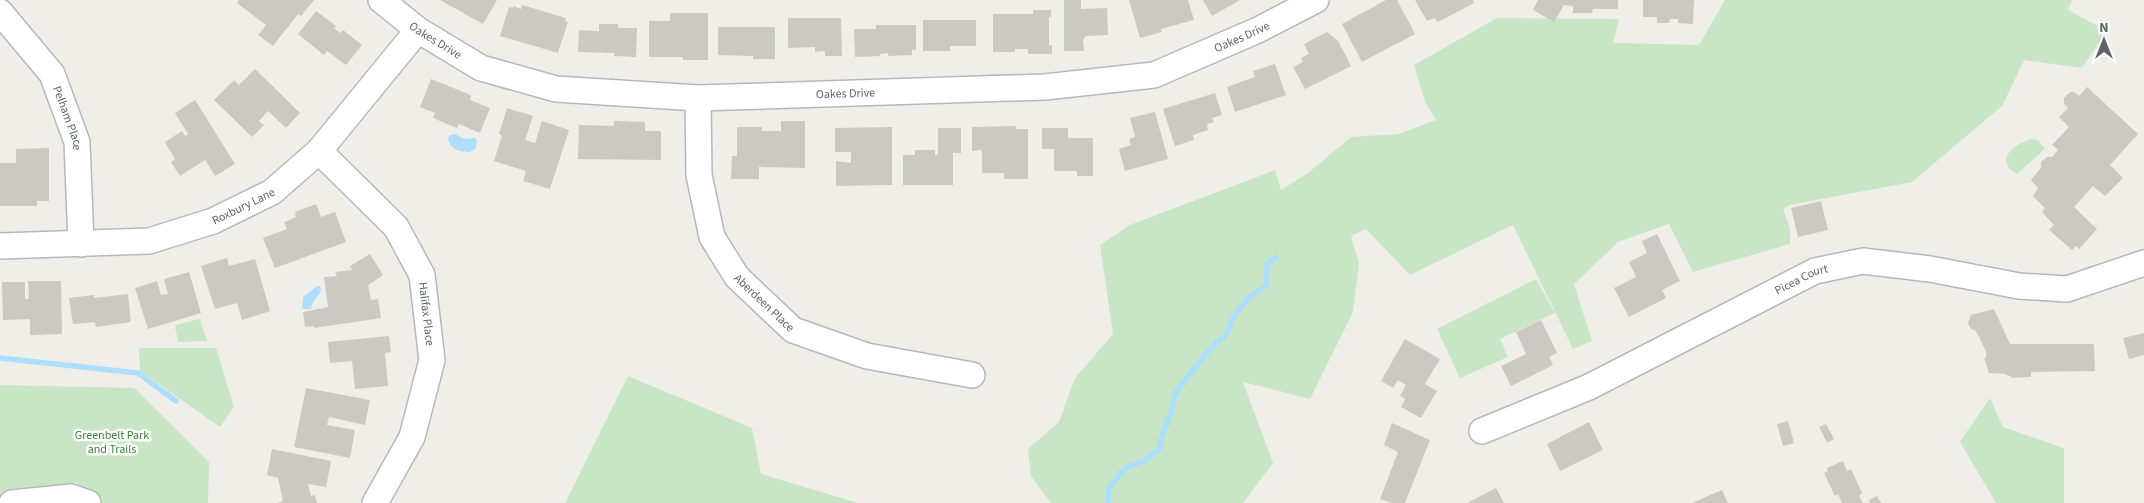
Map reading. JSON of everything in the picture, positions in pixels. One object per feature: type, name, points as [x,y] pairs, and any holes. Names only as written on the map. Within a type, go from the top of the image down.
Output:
[{"type":"street","name":"Oakes Drive","points":[[381,0],[418,30],[481,68],[556,89],[698,98],[1045,87],[1154,74],[1258,30],[1316,0]]},
{"type":"street","name":"Pelham Place","points":[[0,12],[52,74],[77,142],[81,244]]},
{"type":"street","name":"Roxbury Lane","points":[[0,246],[149,241],[213,221],[272,192],[319,151],[418,30]]},
{"type":"street","name":"Aberdeen Place","points":[[698,98],[699,175],[712,237],[737,277],[793,330],[867,356],[972,375]]},
{"type":"street","name":"Halifax Place","points":[[319,151],[396,228],[422,275],[432,360],[412,437],[375,503]]},
{"type":"street","name":"Picea Court","points":[[1482,431],[1590,387],[1815,271],[1863,260],[1930,269],[2019,286],[2068,289],[2144,263]]},
{"type":"street","points":[[12,503],[72,497],[88,503]]},
{"type":"green space","points":[[1725,0],[2072,0],[2068,10],[2107,31],[2082,68],[2024,60],[2002,106],[1912,182],[1790,205],[1783,209],[1790,228],[1790,244],[1693,272],[1669,224],[1618,242],[1574,284],[1592,341],[1573,349],[1513,225],[1410,275],[1366,229],[1351,236],[1359,263],[1353,312],[1310,399],[1243,382],[1273,463],[1243,503],[1051,503],[1031,476],[1028,449],[1059,422],[1075,378],[1113,334],[1100,245],[1130,225],[1275,170],[1281,190],[1308,173],[1351,137],[1399,134],[1436,120],[1425,102],[1414,65],[1497,18],[1619,19],[1613,43],[1699,45]]},
{"type":"green space","points":[[2032,139],[2038,140],[2045,149],[2017,174],[2009,167],[2006,161],[2007,156],[2018,145]]},
{"type":"green space","points":[[1536,279],[1555,313],[1500,339],[1508,357],[1460,378],[1437,329]]},
{"type":"green space","points":[[200,319],[207,341],[178,342],[175,325]]},
{"type":"green space","points":[[139,348],[216,348],[234,407],[220,427],[140,371]]},
{"type":"green space","points":[[628,376],[752,428],[761,474],[858,503],[565,503]]},
{"type":"green space","name":"Greenbelt Park and Trails","points":[[0,385],[134,388],[209,462],[208,503],[98,503],[77,483],[0,498]]},
{"type":"green space","points":[[1990,398],[2003,427],[2064,448],[2064,503],[1996,503],[1960,442]]},
{"type":"water","points":[[455,134],[464,139],[475,138],[477,141],[476,148],[470,152],[459,150],[450,145],[448,138],[450,135]]},
{"type":"water","points":[[317,286],[320,286],[321,291],[312,304],[311,309],[302,309],[303,297]]},
{"type":"building","points":[[239,0],[314,0],[301,16],[298,14],[273,46],[258,35],[266,25],[237,3]]},
{"type":"building","points":[[440,0],[497,0],[483,24]]},
{"type":"building","points":[[1064,0],[1081,0],[1081,9],[1107,8],[1108,35],[1086,36],[1083,40],[1084,51],[1064,51]]},
{"type":"building","points":[[1129,0],[1188,0],[1194,20],[1161,29],[1162,32],[1140,38]]},
{"type":"building","points":[[1203,0],[1240,0],[1212,16]]},
{"type":"building","points":[[1386,0],[1397,0],[1415,34],[1362,62],[1342,24]]},
{"type":"building","points":[[1415,0],[1473,0],[1474,3],[1438,22],[1434,18],[1427,21]]},
{"type":"building","points":[[1538,0],[1618,0],[1618,9],[1593,9],[1592,13],[1573,13],[1573,6],[1564,5],[1554,22],[1533,10]]},
{"type":"building","points":[[1643,0],[1694,0],[1693,24],[1678,23],[1678,19],[1670,19],[1669,23],[1657,23],[1657,17],[1643,17]]},
{"type":"building","points":[[522,5],[566,18],[565,21],[568,22],[558,53],[500,36],[509,7],[513,8],[513,6],[521,9]]},
{"type":"building","points":[[1033,10],[1051,10],[1051,17],[1049,17],[1049,45],[1052,45],[1052,54],[1028,54],[1028,49],[1015,49],[1015,52],[993,52],[993,14],[1033,14]]},
{"type":"building","points":[[316,11],[336,26],[334,28],[340,33],[343,30],[362,45],[346,65],[327,51],[324,55],[298,34]]},
{"type":"building","points":[[670,13],[708,13],[708,60],[683,60],[683,57],[649,57],[649,21],[670,21]]},
{"type":"building","points":[[788,18],[841,18],[842,56],[825,56],[825,51],[815,52],[815,47],[788,48]]},
{"type":"building","points":[[923,20],[976,20],[976,46],[950,46],[950,51],[923,51]]},
{"type":"building","points":[[599,24],[618,24],[618,28],[637,28],[636,57],[614,56],[614,53],[578,52],[579,30],[599,31]]},
{"type":"building","points":[[876,25],[916,25],[916,50],[912,50],[912,55],[888,56],[888,53],[880,54],[880,56],[855,57],[854,29],[876,29]]},
{"type":"building","points":[[718,27],[775,27],[775,59],[753,59],[753,56],[718,55]]},
{"type":"building","points":[[1327,32],[1338,41],[1351,66],[1305,89],[1293,67],[1303,62],[1301,58],[1309,54],[1304,44]]},
{"type":"building","points":[[1275,64],[1286,95],[1235,112],[1227,87],[1255,77],[1253,71]]},
{"type":"building","points":[[255,69],[300,113],[286,128],[268,111],[259,121],[264,125],[252,137],[214,100],[234,80],[239,85]]},
{"type":"building","points":[[431,79],[471,95],[470,100],[490,108],[480,133],[459,124],[457,128],[433,118],[435,113],[420,107]]},
{"type":"building","points":[[2087,87],[2138,134],[2110,165],[2123,178],[2105,196],[2093,186],[2074,207],[2097,229],[2079,249],[2076,246],[2072,250],[2049,230],[2054,225],[2042,212],[2045,208],[2033,196],[2038,188],[2031,180],[2041,168],[2041,162],[2047,157],[2052,157],[2058,150],[2052,145],[2069,127],[2059,117],[2068,108],[2064,104],[2064,98],[2070,92],[2074,92],[2079,96]]},
{"type":"building","points":[[1215,93],[1222,115],[1212,118],[1214,122],[1207,124],[1208,130],[1193,135],[1194,140],[1175,146],[1163,109]]},
{"type":"building","points":[[195,100],[235,164],[215,176],[205,160],[180,176],[171,162],[175,159],[165,142],[182,131],[185,136],[188,134],[175,113]]},
{"type":"building","points":[[507,108],[533,116],[525,140],[535,143],[542,121],[569,130],[550,189],[523,181],[526,171],[494,161],[502,136],[499,134]]},
{"type":"building","points":[[1155,112],[1168,159],[1125,171],[1119,149],[1131,145],[1129,139],[1135,137],[1130,118]]},
{"type":"building","points":[[614,121],[645,122],[645,131],[661,131],[661,160],[578,159],[579,125],[614,126]]},
{"type":"building","points":[[781,121],[805,121],[805,168],[759,167],[759,179],[731,179],[732,156],[737,156],[737,127],[762,127],[762,131],[781,131]]},
{"type":"building","points":[[1016,126],[1016,129],[1028,129],[1028,179],[1004,179],[1004,173],[982,173],[982,150],[972,151],[972,127]]},
{"type":"building","points":[[892,127],[892,185],[836,186],[836,161],[851,163],[851,152],[835,152],[835,128]]},
{"type":"building","points":[[938,128],[961,128],[961,153],[953,153],[953,185],[903,185],[903,155],[915,155],[915,150],[935,150],[935,155],[938,155]]},
{"type":"building","points":[[1042,128],[1068,128],[1068,138],[1093,138],[1093,176],[1077,176],[1077,171],[1054,171],[1054,149],[1042,149]]},
{"type":"building","points":[[49,148],[49,201],[37,201],[37,206],[0,206],[0,163],[16,163],[16,149]]},
{"type":"building","points":[[1821,201],[1828,230],[1798,237],[1791,208]]},
{"type":"building","points":[[316,204],[321,217],[335,212],[346,242],[275,268],[263,238],[287,229],[284,222],[296,217],[295,212]]},
{"type":"building","points":[[1657,234],[1680,281],[1662,290],[1666,298],[1629,317],[1614,288],[1636,277],[1629,262],[1647,253],[1642,241]]},
{"type":"building","points":[[370,254],[383,275],[368,285],[371,300],[378,299],[381,318],[314,328],[314,326],[305,327],[303,312],[328,307],[324,277],[337,276],[335,272],[352,270],[350,266]]},
{"type":"building","points":[[227,258],[229,266],[255,259],[270,311],[242,320],[237,303],[215,309],[201,266]]},
{"type":"building","points":[[189,272],[201,313],[148,329],[135,288],[157,281],[161,295],[168,294],[164,279]]},
{"type":"building","points":[[28,281],[61,281],[62,334],[30,335],[30,319],[3,320],[2,282],[25,282],[25,299],[29,299]]},
{"type":"building","points":[[128,294],[131,322],[96,327],[95,322],[73,324],[69,298],[94,295],[94,298]]},
{"type":"building","points":[[1994,309],[2010,344],[2094,344],[2095,371],[2031,372],[2031,377],[2013,378],[2005,374],[1989,373],[1984,358],[1986,358],[1986,351],[1976,331],[1971,329],[1968,323],[1971,315]]},
{"type":"building","points":[[1541,320],[1557,353],[1549,357],[1553,365],[1511,386],[1501,366],[1526,354],[1516,332]]},
{"type":"building","points":[[2144,333],[2144,355],[2129,359],[2123,338]]},
{"type":"building","points":[[389,336],[391,352],[385,353],[388,386],[355,389],[352,361],[330,363],[328,342]]},
{"type":"building","points":[[1405,339],[1440,359],[1425,384],[1437,391],[1421,418],[1401,407],[1405,399],[1400,396],[1406,385],[1398,380],[1393,388],[1381,381]]},
{"type":"building","points":[[306,388],[370,400],[365,425],[329,417],[327,425],[355,430],[350,458],[294,447]]},
{"type":"building","points":[[1788,421],[1794,443],[1783,446],[1777,424]]},
{"type":"building","points":[[1589,422],[1603,450],[1560,471],[1547,444]]},
{"type":"building","points":[[1392,423],[1430,440],[1405,503],[1392,503],[1380,499],[1398,452],[1384,445]]},
{"type":"building","points":[[1826,424],[1834,439],[1827,443],[1819,427]]},
{"type":"building","points":[[272,449],[331,461],[326,487],[308,484],[311,496],[315,495],[317,503],[277,503],[283,501],[278,478],[267,475]]},
{"type":"building","points":[[1843,461],[1847,471],[1851,469],[1862,493],[1859,496],[1863,503],[1842,503],[1838,494],[1835,496],[1824,473],[1828,471],[1827,468]]},
{"type":"building","points":[[1496,488],[1504,503],[1467,503]]},
{"type":"building","points":[[1722,490],[1728,503],[1692,503]]},
{"type":"building","points":[[1877,496],[1881,503],[1870,503],[1869,500]]},
{"type":"waterway","points":[[1108,503],[1109,488],[1125,468],[1144,461],[1159,449],[1164,429],[1171,414],[1175,393],[1211,348],[1226,335],[1233,318],[1248,298],[1267,285],[1267,264],[1276,258]]},
{"type":"waterway","points":[[0,358],[138,373],[176,401]]}]
